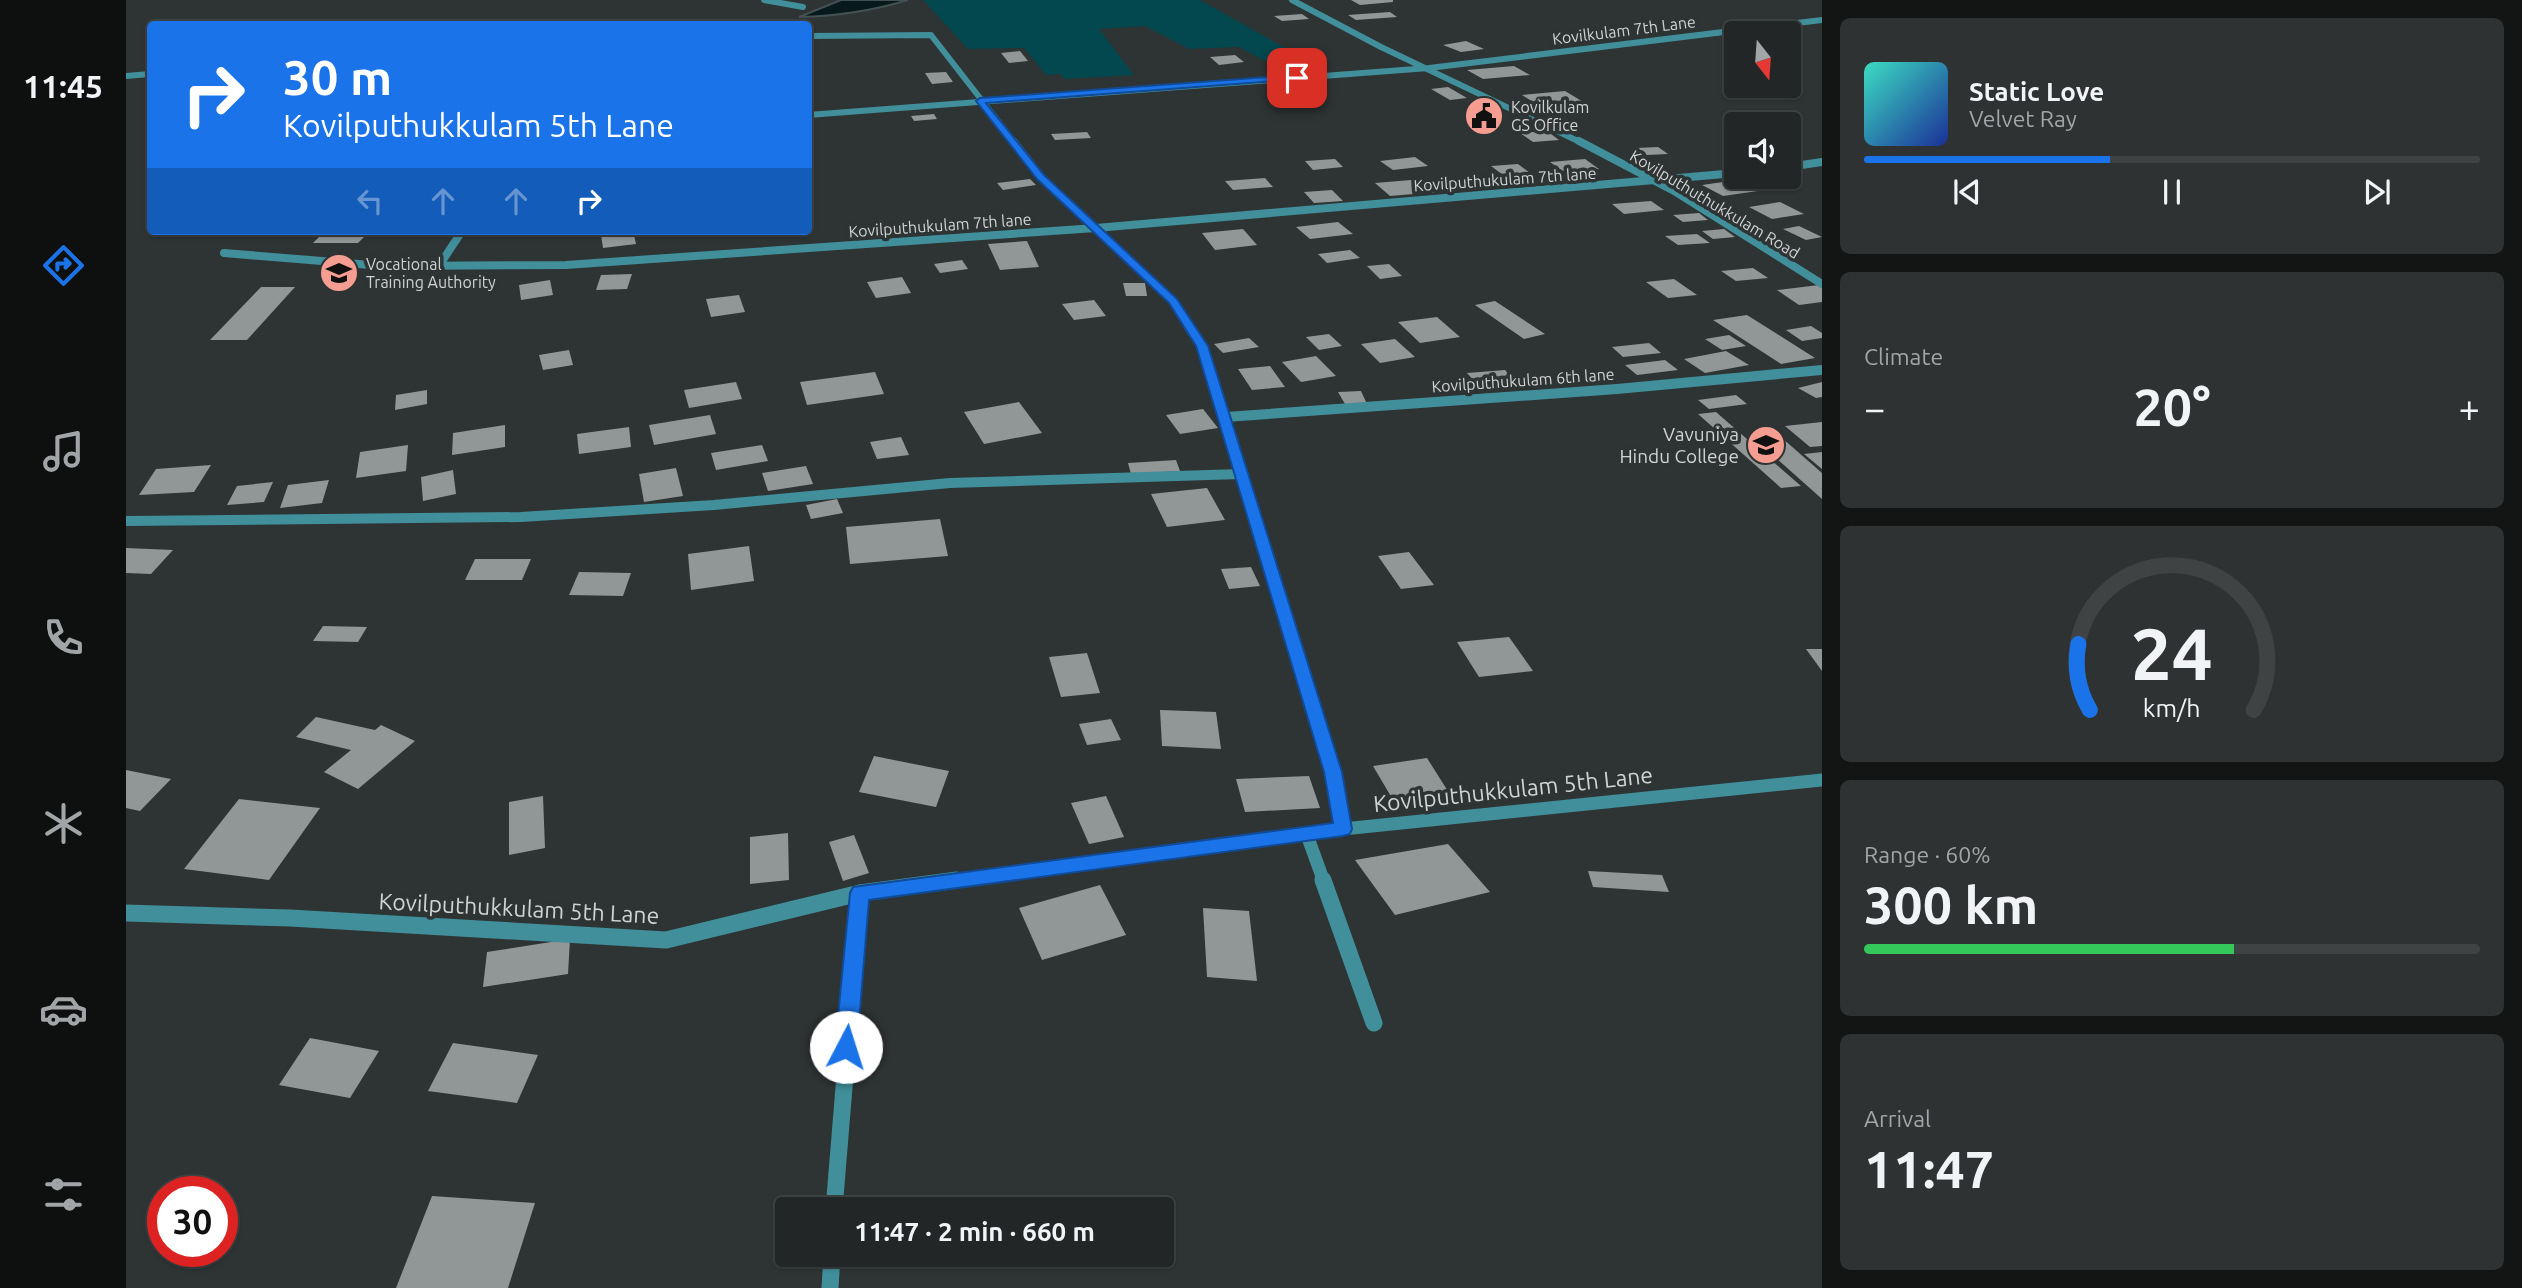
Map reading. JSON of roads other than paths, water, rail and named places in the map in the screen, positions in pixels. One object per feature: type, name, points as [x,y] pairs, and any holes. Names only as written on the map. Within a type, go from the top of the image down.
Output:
[{"type":"street","points":[[764,0],[803,7]]},
{"type":"street","name":"Kovilputhuthukkulam Road","points":[[1292,0],[1352,34],[1429,68],[1657,181],[1822,284]]},
{"type":"street","name":"Kovilkulam 7th Lane","points":[[812,115],[1429,68],[1822,20]]},
{"type":"street","points":[[812,36],[931,35],[1041,177],[1173,301],[1202,346],[1226,417],[1333,772],[1343,829]]},
{"type":"street","points":[[126,76],[147,74]]},
{"type":"street","points":[[1801,165],[1822,162]]},
{"type":"street","points":[[1657,181],[1724,174]]},
{"type":"street","name":"Kovilputhukulam 7th lane","points":[[225,253],[383,266],[566,265],[1096,228],[1657,181]]},
{"type":"street","points":[[439,266],[459,235]]},
{"type":"street","name":"Kovilputhukulam 6th lane","points":[[1226,417],[1604,390],[1822,370]]},
{"type":"street","points":[[126,521],[521,517],[714,505],[950,483],[1241,474]]},
{"type":"street","name":"Kovilputhukkulam 5th Lane","points":[[126,913],[290,918],[666,940],[860,893],[1343,829],[1822,780]]},
{"type":"street","points":[[1307,835],[1374,1023]]},
{"type":"street","points":[[835,1197],[860,893]]},
{"type":"street","points":[[830,1288],[831,1267]]},
{"type":"place","name":"Kovilkulam GS Office","points":[[1484,116]]},
{"type":"place","name":"Vocational Training Authority","points":[[339,273]]},
{"type":"place","name":"Vavuniya Hindu College","points":[[1766,445]]}]
